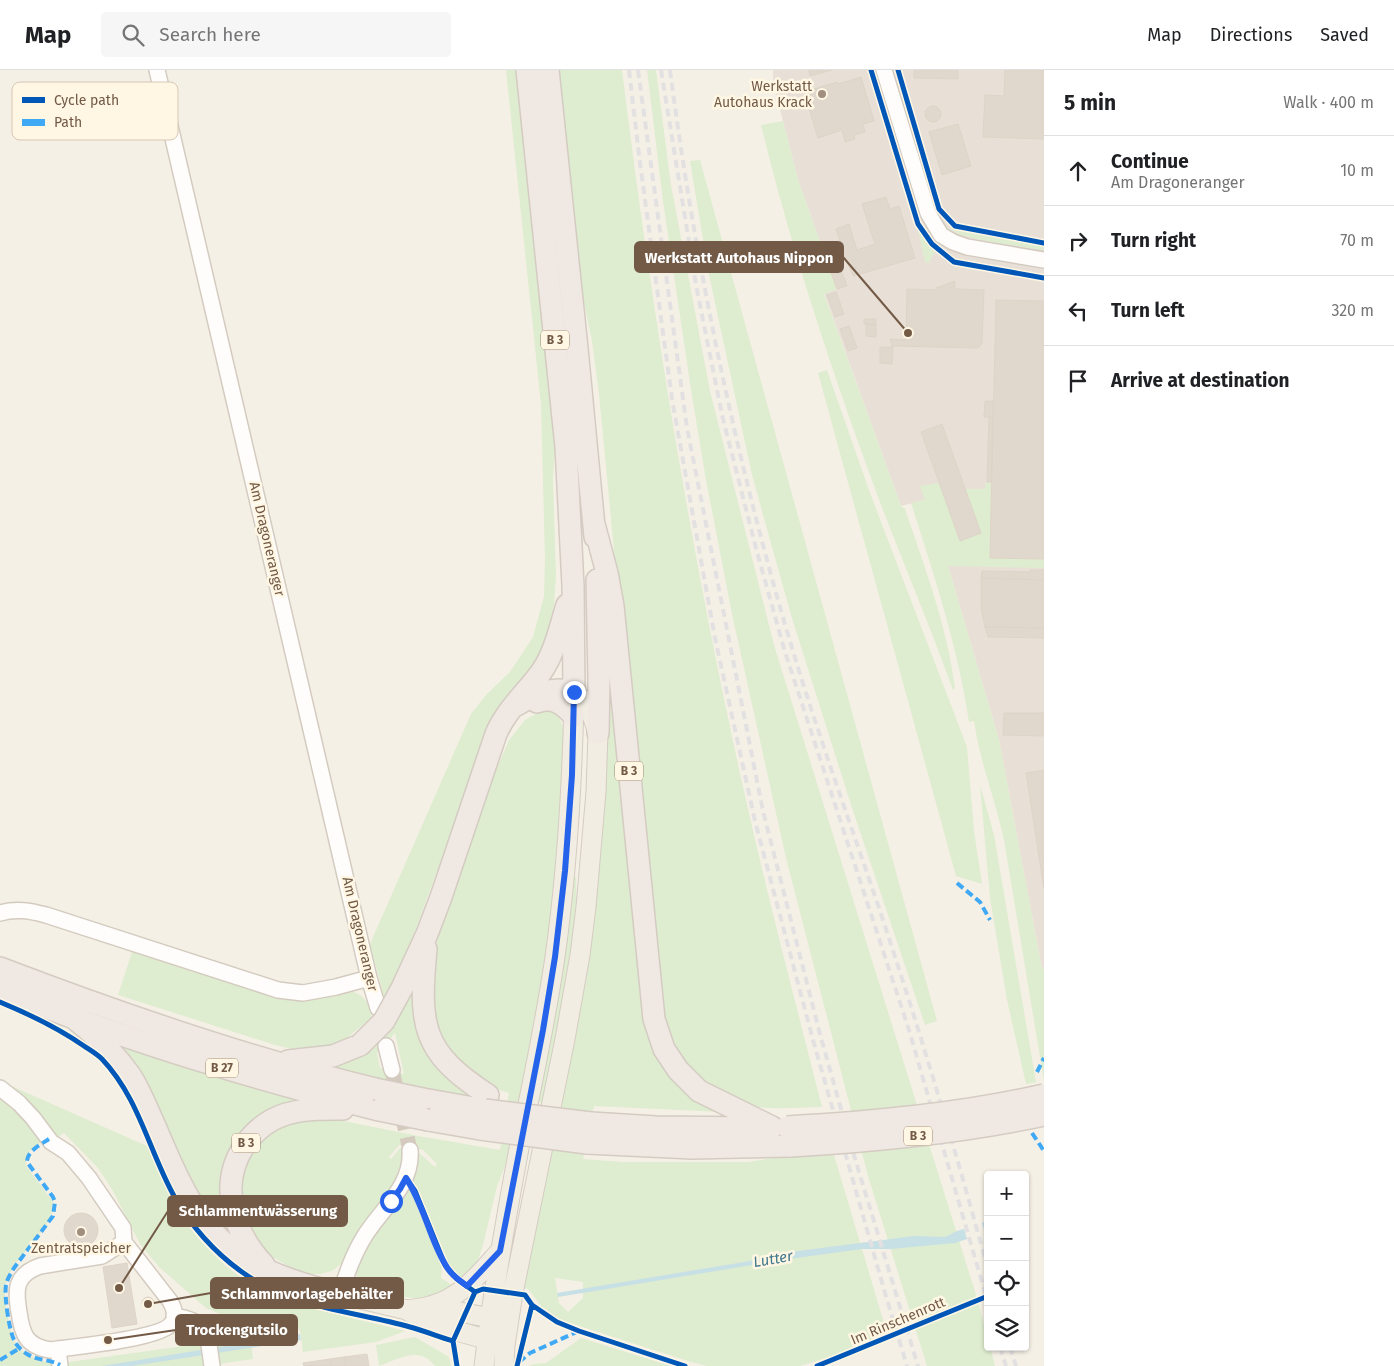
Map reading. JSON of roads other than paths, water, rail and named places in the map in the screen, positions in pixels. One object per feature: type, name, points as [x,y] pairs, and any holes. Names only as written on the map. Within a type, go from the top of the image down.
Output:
[{"type":"highway","name":"B 3","points":[[527,70],[566,447],[573,586],[574,692]]},
{"type":"highway","name":"B 3","points":[[548,70],[594,524],[598,591],[598,732]]},
{"type":"highway","name":"B 3","points":[[594,524],[607,573],[613,606],[654,1019],[664,1049],[678,1070],[699,1091],[784,1134],[910,1137],[1044,1115]]},
{"type":"highway","points":[[273,1062],[333,1056],[360,1045],[384,1021],[402,988],[427,934],[498,729],[547,663],[573,586]]},
{"type":"highway","points":[[515,706],[534,694],[548,690],[558,689],[574,692]]},
{"type":"highway","points":[[489,756],[514,720],[537,702],[554,700],[566,707],[574,716]]},
{"type":"highway","points":[[427,934],[423,992],[424,1013],[428,1031],[436,1049],[466,1081],[484,1112]]},
{"type":"highway","name":"B 27","points":[[7,981],[71,1016],[241,1074],[377,1103]]},
{"type":"highway","name":"B 27","points":[[7,981],[273,1062]]},
{"type":"highway","name":"B 3","points":[[71,1016],[116,1056],[131,1076],[175,1174],[194,1207],[225,1244],[236,1253],[290,1280],[340,1294]]},
{"type":"highway","points":[[273,1062],[377,1103],[423,1099],[484,1112]]},
{"type":"highway","name":"B 3","points":[[484,1112],[589,1133],[692,1148],[906,1118],[1044,1094]]},
{"type":"highway","name":"B 3","points":[[269,1270],[250,1248],[237,1224],[233,1211],[230,1184],[241,1150],[252,1136],[272,1120],[291,1112],[377,1103],[428,1120],[484,1112],[534,1117],[589,1133]]},
{"type":"main road","points":[[574,692],[589,706],[598,732]]},
{"type":"main road","name":"B 3","points":[[490,1317],[500,1251],[543,1030],[555,957],[565,871],[572,775],[574,692]]},
{"type":"main road","name":"B 3","points":[[340,1294],[407,1310],[425,1322],[496,1343],[509,1322],[521,1250],[565,1039],[580,955],[592,850],[598,732]]},
{"type":"main road","name":"B 3","points":[[407,1310],[430,1306],[447,1300],[467,1286],[500,1251]]},
{"type":"main road","name":"B 3","points":[[430,1306],[509,1322]]},
{"type":"main road","points":[[490,1317],[504,1366]]},
{"type":"main road","points":[[484,1366],[496,1343]]},
{"type":"street","points":[[884,70],[928,213],[941,234],[953,242],[967,247],[1044,260]]},
{"type":"street","name":"Am Dragoneranger","points":[[173,140],[369,978],[378,1008]]},
{"type":"street","points":[[0,913],[27,910],[46,915],[278,990],[303,993],[336,988],[369,978]]},
{"type":"street","points":[[386,1046],[392,1070]]},
{"type":"street","points":[[0,1088],[19,1103],[51,1142],[68,1153],[88,1178],[123,1228],[124,1242],[174,1308],[172,1323],[166,1328],[149,1335],[50,1350],[36,1346],[25,1336],[21,1328],[17,1303],[17,1286],[25,1274],[40,1266],[102,1256],[124,1242]]},
{"type":"street","points":[[340,1294],[350,1262],[359,1246],[377,1217],[400,1189],[406,1178],[410,1167],[410,1150]]},
{"type":"street","points":[[174,1316],[192,1319],[202,1326],[206,1333],[212,1363]]},
{"type":"street","points":[[58,1349],[60,1366]]},
{"type":"water","name":"Lutter","points":[[984,1222],[984,1233],[955,1243],[891,1249],[862,1249],[789,1259],[558,1297],[557,1293],[744,1262],[798,1251],[914,1236],[945,1237]]},
{"type":"water","points":[[300,1334],[301,1340],[132,1366],[102,1366]]},
{"type":"tunnel","points":[[392,1070],[410,1150]]},
{"type":"railway","points":[[629,70],[672,399],[715,638],[755,821],[813,1040],[907,1366]]},
{"type":"railway","points":[[638,70],[687,428],[763,811],[821,1038],[856,1162],[918,1366]]},
{"type":"railway","points":[[661,70],[696,285],[722,415],[757,552],[785,652],[909,1030],[984,1289]]},
{"type":"railway","points":[[670,70],[690,208],[716,344],[746,480],[804,687],[922,1041],[986,1261]]},
{"type":"railway","points":[[1001,1351],[1006,1366]]},
{"type":"railway","points":[[1011,1351],[1016,1366]]},
{"type":"place","name":"Werkstatt Autohaus Krack","points":[[822,94]]},
{"type":"place","name":"Werkstatt Autohaus Nippon","points":[[908,333]]},
{"type":"place","name":"Zentratspeicher","points":[[81,1232]]},
{"type":"place","name":"Schlammentwässerung","points":[[119,1288]]},
{"type":"place","name":"Schlammvorlagebehälter","points":[[148,1304]]},
{"type":"place","name":"Trockengutsilo","points":[[108,1340]]}]
